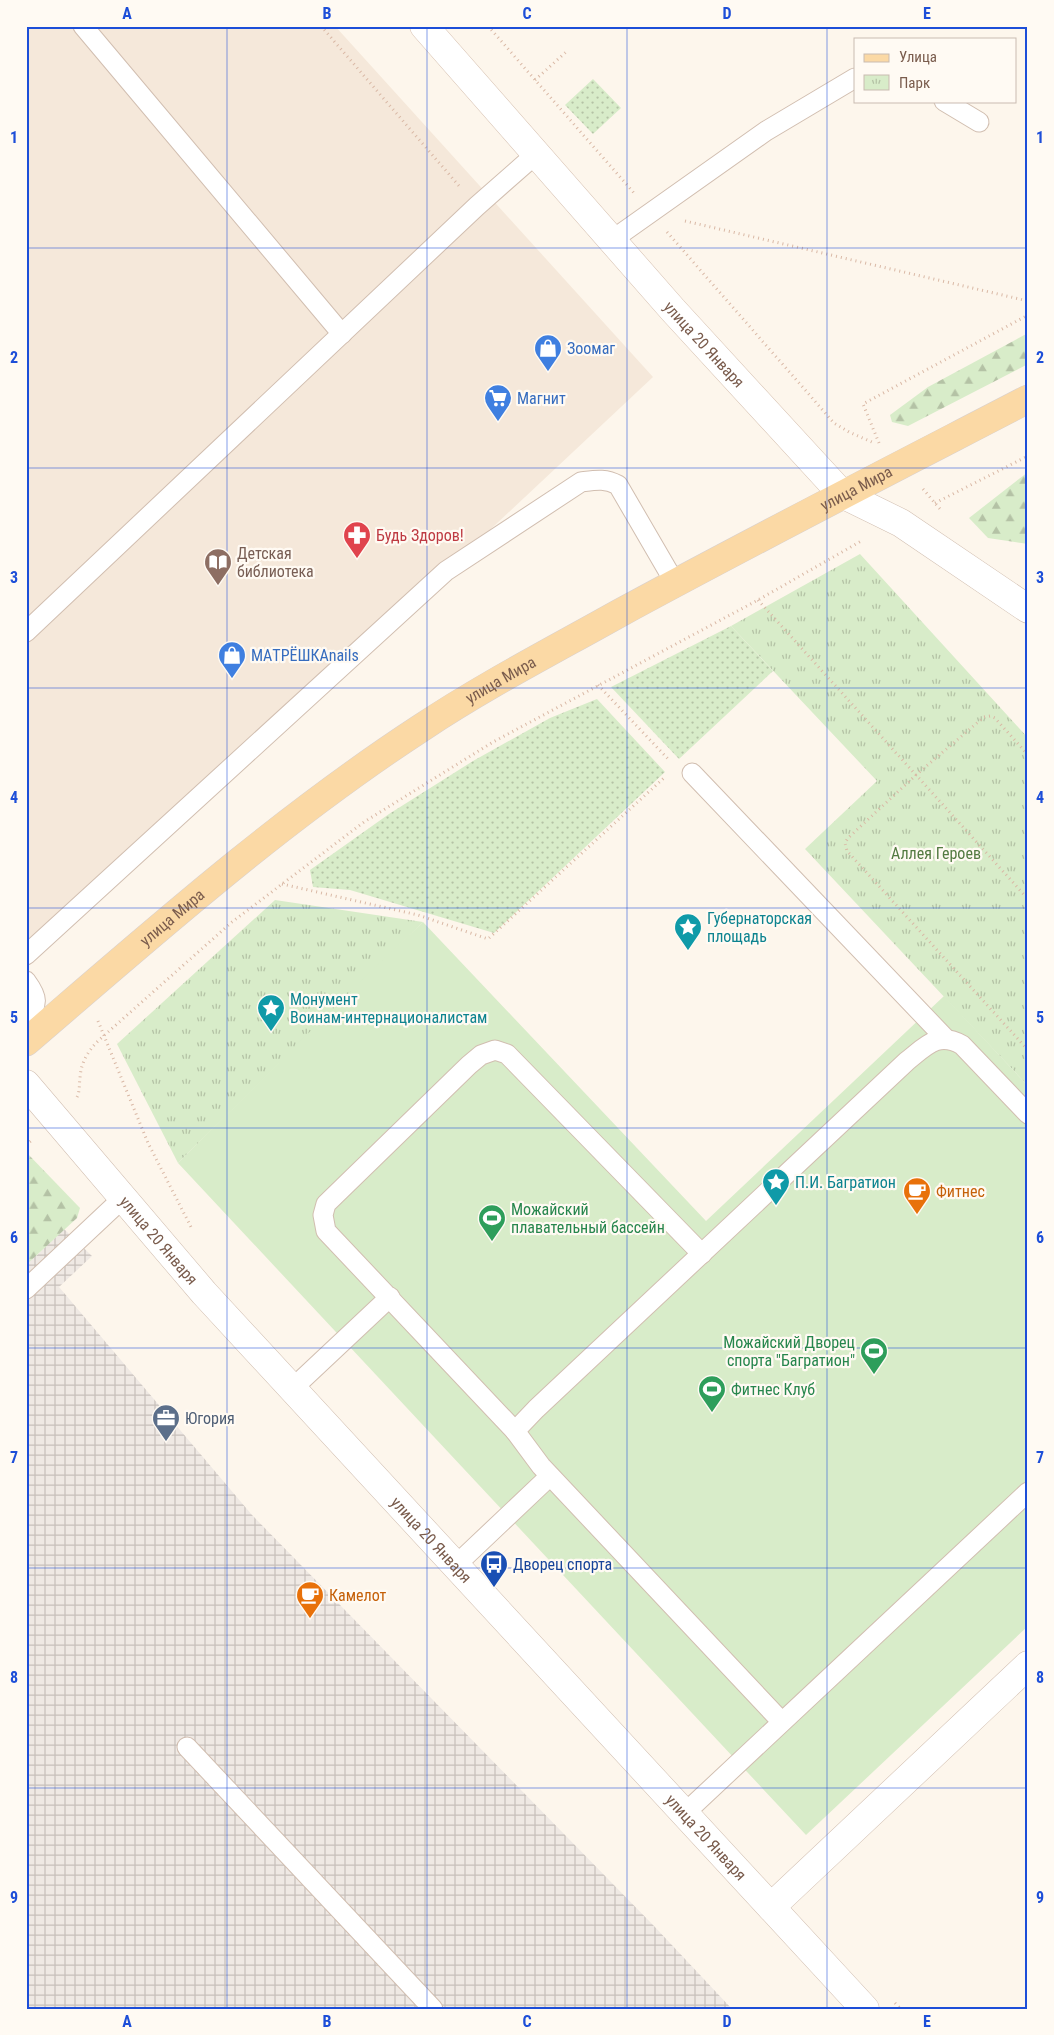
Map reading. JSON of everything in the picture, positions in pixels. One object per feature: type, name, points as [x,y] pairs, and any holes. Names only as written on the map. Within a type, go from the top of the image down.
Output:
[{"type":"main road","name":"улица Мира","points":[[26,1042],[214,880],[285,824],[420,728],[493,683],[675,583],[842,494],[1028,399]]},
{"type":"street","name":"улица 20 Января","points":[[424,26],[612,240],[842,494],[901,523],[1028,609]]},
{"type":"street","name":"улица 20 Января","points":[[26,1084],[204,1293],[865,2009]]},
{"type":"street","points":[[771,1907],[1028,1666]]},
{"type":"lane","points":[[83,26],[342,334]]},
{"type":"lane","points":[[612,240],[766,131],[854,79]]},
{"type":"lane","points":[[946,102],[979,122]]},
{"type":"lane","points":[[26,632],[477,206],[536,154]]},
{"type":"lane","points":[[26,955],[446,571],[581,482],[599,479],[608,480],[618,485],[675,583]]},
{"type":"lane","points":[[684,770],[946,1039]]},
{"type":"lane","points":[[26,981],[35,993],[37,1003],[26,1022]]},
{"type":"lane","points":[[515,1431],[907,1061],[927,1045],[939,1039],[952,1039],[962,1044],[1028,1114]]},
{"type":"lane","points":[[702,1254],[507,1054],[495,1050],[481,1056],[469,1065],[326,1204],[323,1216],[326,1231],[515,1431],[550,1476],[781,1721]]},
{"type":"lane","points":[[26,1289],[123,1198]]},
{"type":"lane","points":[[292,1389],[390,1298]]},
{"type":"lane","points":[[456,1565],[550,1476]]},
{"type":"lane","points":[[685,1813],[781,1721],[1028,1492]]},
{"type":"lane","points":[[187,1748],[434,2009]]},
{"type":"path","points":[[321,26],[477,206]]},
{"type":"path","points":[[488,26],[834,423],[848,432],[880,446],[863,404],[1028,315]]},
{"type":"path","points":[[535,80],[566,52]]},
{"type":"path","points":[[651,213],[1028,301]]},
{"type":"path","points":[[927,507],[1028,456]]},
{"type":"path","points":[[75,1100],[79,1093],[80,1068],[89,1050],[232,922],[364,822],[492,742],[758,600],[864,539]]},
{"type":"path","points":[[758,600],[1028,899]]},
{"type":"path","points":[[598,685],[684,770]]},
{"type":"path","points":[[1028,755],[995,718],[990,716],[984,717],[916,775],[848,838],[845,843],[847,851],[1028,1050]]},
{"type":"path","points":[[282,884],[418,915],[488,939],[669,774]]},
{"type":"shaded area","points":[[26,26],[335,26],[653,377],[26,965]]},
{"type":"shaded area","points":[[64,1229],[92,1256],[59,1287],[252,1515],[654,1926],[732,2009],[26,2009],[26,1246],[36,1256]]},
{"type":"green space","points":[[593,79],[621,108],[593,134],[565,105]]},
{"type":"green space","points":[[1028,333],[1028,364],[908,426],[892,422],[890,415],[928,387]]},
{"type":"green space","points":[[1028,472],[1028,544],[988,538],[969,518]]},
{"type":"green space","name":"Аллея Героев","points":[[860,554],[1028,738],[1028,1086],[805,849],[877,781],[731,626]]},
{"type":"green space","points":[[731,626],[773,671],[679,759],[611,687]]},
{"type":"green space","points":[[597,699],[665,772],[494,933],[350,890],[313,887],[310,870],[389,814],[473,761],[550,718]]},
{"type":"green space","points":[[275,900],[423,922],[178,1163],[117,1044]]},
{"type":"green space","points":[[423,922],[706,1221],[944,996],[1028,1086],[1028,1626],[806,1835],[178,1163],[371,971]]},
{"type":"green space","points":[[26,1152],[80,1208],[77,1218],[26,1265]]},
{"type":"place","name":"Зоомаг","points":[[548,372]]},
{"type":"place","name":"Магнит","points":[[498,422]]},
{"type":"place","name":"Будь Здоров!","points":[[357,559]]},
{"type":"place","name":"Детская библиотека","points":[[218,586]]},
{"type":"place","name":"МAТРЁШКАnails","points":[[232,679]]},
{"type":"place","name":"Губернаторская площадь","points":[[688,951]]},
{"type":"place","name":"Монумент Воинам-интернационалистам","points":[[271,1032]]},
{"type":"place","name":"П.И. Багратион","points":[[776,1206]]},
{"type":"place","name":"Фитнес","points":[[917,1215]]},
{"type":"place","name":"Можайский плавательный бассейн","points":[[492,1242]]},
{"type":"place","name":"Можайский Дворец спорта \"Багратион\"","points":[[874,1375]]},
{"type":"place","name":"Фитнес Клуб","points":[[712,1413]]},
{"type":"place","name":"Югория","points":[[166,1442]]},
{"type":"place","name":"Дворец спорта","points":[[494,1588]]},
{"type":"place","name":"Камелот","points":[[310,1619]]}]
